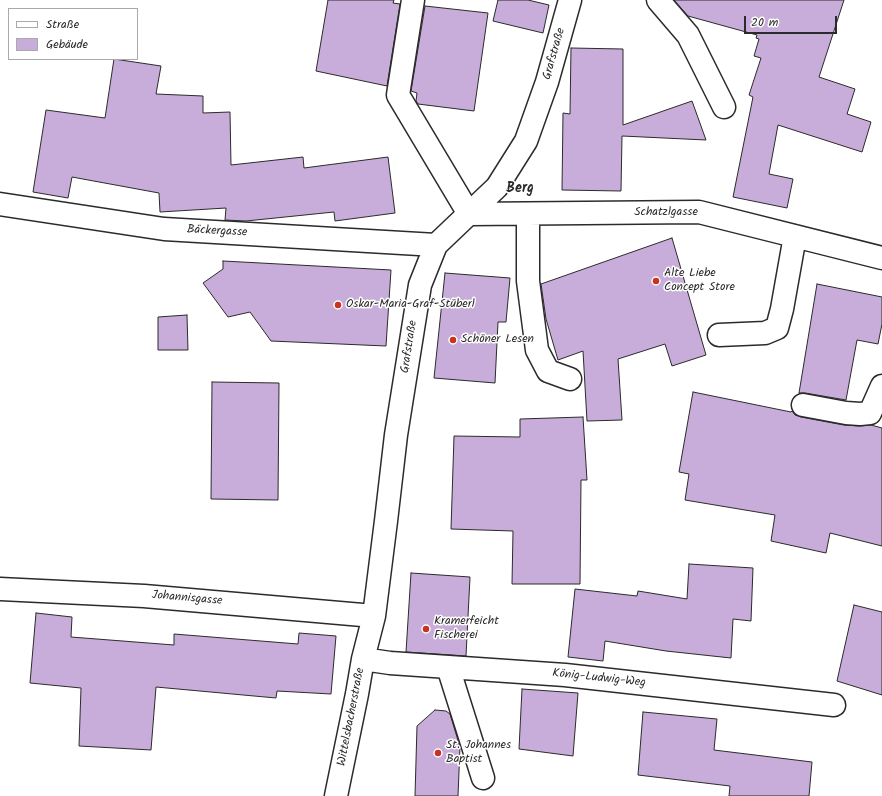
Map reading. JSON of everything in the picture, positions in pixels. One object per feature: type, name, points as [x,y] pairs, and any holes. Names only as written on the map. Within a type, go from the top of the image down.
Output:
[{"type":"street","points":[[413,0],[398,95],[469,214]]},
{"type":"street","name":"Grafstraße","points":[[366,649],[374,616],[396,435],[420,285],[436,246],[496,187],[526,141],[547,82],[570,0]]},
{"type":"street","points":[[658,0],[688,35],[724,107]]},
{"type":"street","name":"Bäckergasse","points":[[0,204],[164,229],[436,246]]},
{"type":"street","name":"Schatzlgasse","points":[[469,214],[699,212],[882,258]]},
{"type":"street","points":[[528,214],[528,281],[537,350],[548,371],[570,379]]},
{"type":"street","points":[[719,335],[765,333],[777,328],[782,309],[795,236]]},
{"type":"street","points":[[803,404],[846,413],[870,413],[882,386]]},
{"type":"street","name":"Johannisgasse","points":[[0,589],[144,596],[374,616]]},
{"type":"street","name":"König-Ludwig-Weg","points":[[366,649],[390,663],[565,675],[834,705]]},
{"type":"street","name":"Wittelsbacherstraße","points":[[336,796],[366,649]]},
{"type":"street","points":[[448,667],[483,778]]},
{"type":"building","points":[[328,0],[394,0],[393,3],[400,4],[387,86],[316,71]]},
{"type":"building","points":[[498,0],[528,0],[549,5],[543,33],[493,21]]},
{"type":"building","points":[[674,0],[844,0],[819,77],[855,89],[847,114],[871,122],[862,152],[778,125],[769,174],[793,179],[787,208],[733,197],[753,97],[749,95],[761,58],[754,56],[759,39],[756,38],[757,35],[688,16]]},
{"type":"building","points":[[425,6],[488,13],[474,111],[418,104],[416,101],[417,93],[411,91]]},
{"type":"building","points":[[571,48],[623,49],[623,125],[692,101],[706,140],[622,136],[621,191],[562,190],[563,113],[570,114]]},
{"type":"building","points":[[114,60],[161,66],[156,94],[203,96],[203,113],[230,112],[231,165],[303,157],[304,168],[388,157],[395,213],[335,221],[334,212],[246,221],[225,220],[226,208],[160,212],[159,193],[72,177],[68,198],[33,192],[46,110],[105,118]]},
{"type":"building","points":[[672,238],[706,355],[672,366],[665,344],[618,359],[622,420],[587,421],[583,351],[558,360],[546,319],[541,284]]},
{"type":"building","points":[[223,261],[391,270],[386,346],[271,341],[250,312],[228,317],[203,283],[223,269]]},
{"type":"building","points":[[445,273],[510,278],[506,322],[498,322],[495,383],[434,378]]},
{"type":"building","points":[[817,284],[882,297],[882,324],[878,344],[857,340],[846,400],[799,393]]},
{"type":"building","points":[[187,315],[188,350],[158,350],[158,317]]},
{"type":"building","points":[[212,382],[279,383],[278,500],[211,499]]},
{"type":"building","points":[[693,392],[792,411],[795,415],[801,417],[844,425],[871,425],[882,428],[882,546],[830,533],[826,553],[771,541],[775,515],[685,500],[689,474],[679,472]]},
{"type":"building","points":[[583,417],[587,480],[581,480],[580,584],[512,584],[513,531],[451,529],[454,436],[520,437],[520,419]]},
{"type":"building","points":[[689,564],[753,568],[751,621],[733,619],[731,658],[666,651],[605,641],[603,661],[568,657],[575,589],[637,596],[638,591],[687,599]]},
{"type":"building","points":[[411,573],[470,577],[466,656],[406,652]]},
{"type":"building","points":[[854,605],[882,612],[882,695],[837,681]]},
{"type":"building","points":[[36,613],[72,617],[71,637],[174,645],[174,634],[298,644],[299,633],[336,636],[331,694],[277,691],[276,698],[156,687],[151,750],[79,746],[81,688],[30,683]]},
{"type":"building","points":[[522,689],[578,693],[573,756],[519,749]]},
{"type":"building","name":"St. Johannes Baptist","points":[[435,710],[446,711],[450,714],[460,747],[458,796],[415,796],[417,726]]},
{"type":"building","points":[[643,712],[717,719],[714,750],[812,762],[809,796],[729,796],[730,786],[638,775]]},
{"type":"place","name":"Alte Liebe Concept Store","points":[[656,281]]},
{"type":"place","name":"Oskar-Maria-Graf-Stüberl","points":[[338,305]]},
{"type":"place","name":"Schöner Lesen","points":[[453,340]]},
{"type":"place","name":"Kramerfeicht Fischerei","points":[[426,629]]},
{"type":"place","name":"St. Johannes Baptist","points":[[438,753]]},
{"type":"district","name":"Berg","points":[[520,190]]}]
